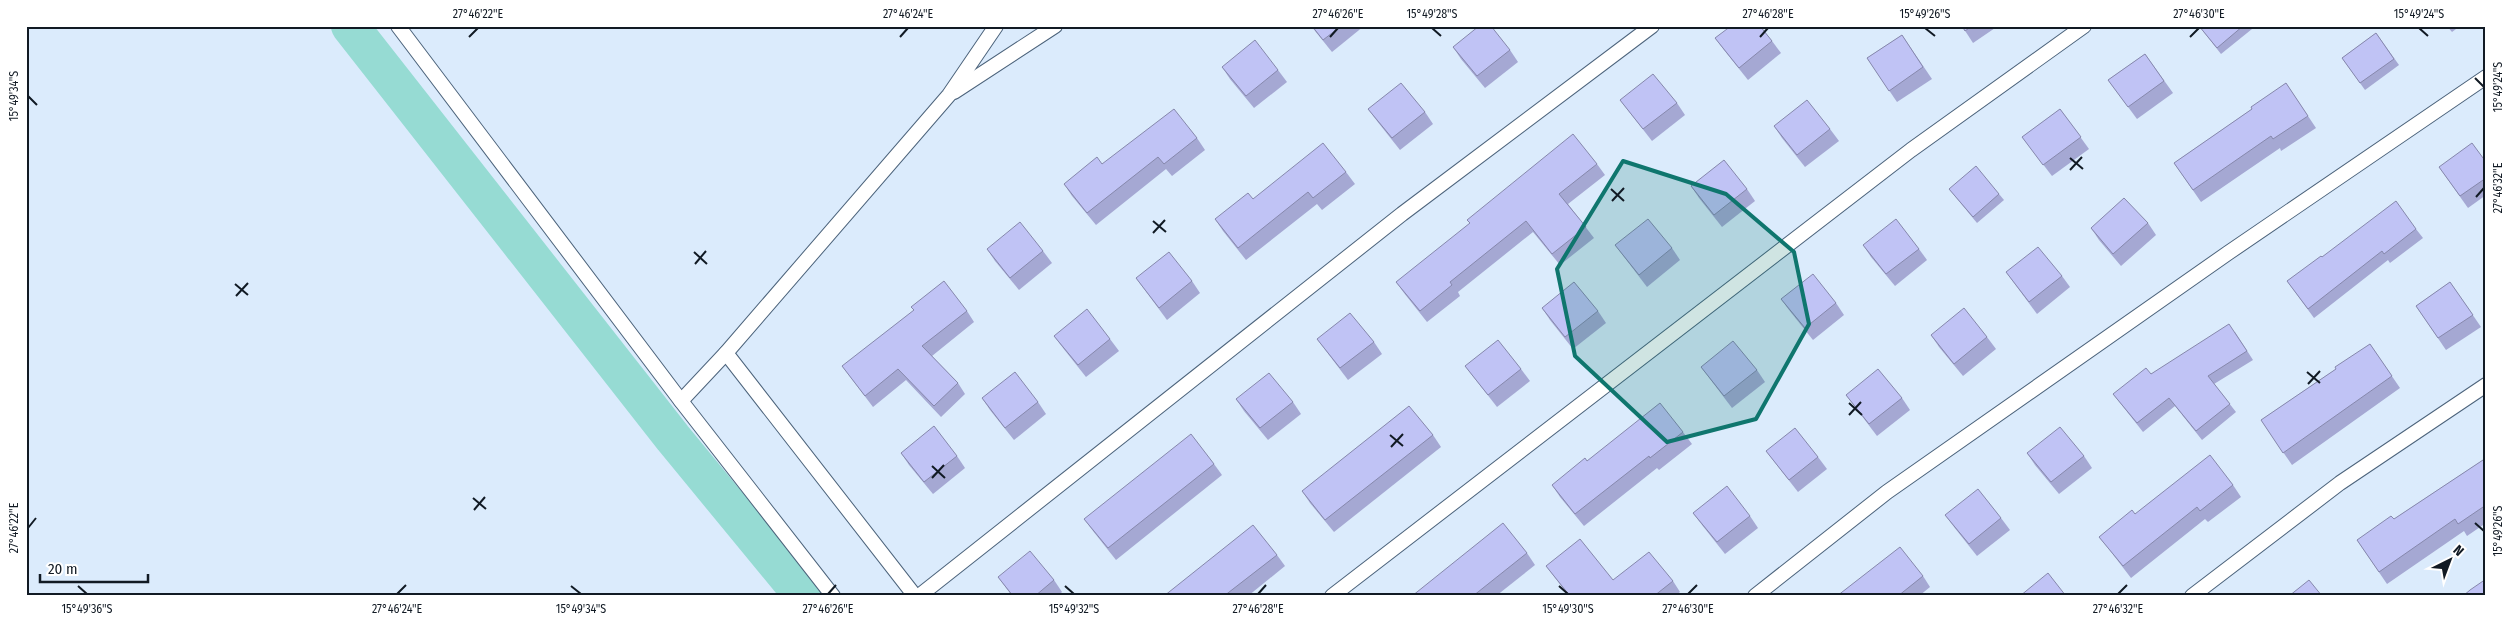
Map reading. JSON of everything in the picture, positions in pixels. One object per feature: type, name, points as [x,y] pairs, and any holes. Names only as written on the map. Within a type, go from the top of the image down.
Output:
[{"type":"lane","points":[[398,26],[681,401],[833,596]]},
{"type":"lane","points":[[681,401],[726,353],[949,95],[996,26]]},
{"type":"lane","points":[[949,95],[1055,26]]},
{"type":"lane","points":[[726,353],[917,596],[1402,214],[1652,26]]},
{"type":"lane","points":[[1332,596],[1911,150],[2084,26]]},
{"type":"lane","points":[[1755,596],[1888,492],[2228,253],[2486,77]]},
{"type":"lane","points":[[2192,596],[2340,483],[2486,385]]},
{"type":"highlighted area","points":[[1623,161],[1726,194],[1794,252],[1809,324],[1756,419],[1667,442],[1575,356],[1557,269]]},
{"type":"building","points":[[1312,26],[1341,26],[1323,40]]},
{"type":"building","points":[[1479,26],[1491,26],[1510,50],[1477,76],[1453,47]]},
{"type":"building","points":[[1731,26],[1760,26],[1772,41],[1739,68],[1715,38]]},
{"type":"building","points":[[1962,26],[1972,26],[1965,31]]},
{"type":"building","points":[[2199,26],[2243,26],[2217,48]]},
{"type":"building","points":[[2376,33],[2394,59],[2360,83],[2342,58]]},
{"type":"building","points":[[1902,35],[1923,67],[1889,91],[1867,58]]},
{"type":"building","points":[[1255,40],[1278,70],[1246,96],[1222,67]]},
{"type":"building","points":[[2145,54],[2164,81],[2128,107],[2108,80]]},
{"type":"building","points":[[1653,74],[1677,103],[1643,129],[1620,100]]},
{"type":"building","points":[[1401,83],[1425,112],[1392,138],[1368,109]]},
{"type":"building","points":[[2286,83],[2308,116],[2273,139],[2271,136],[2193,190],[2174,163]]},
{"type":"building","points":[[1807,100],[1830,129],[1797,155],[1774,126]]},
{"type":"building","points":[[1174,109],[1197,138],[1164,164],[1158,157],[1087,213],[1064,184],[1097,157],[1102,164]]},
{"type":"building","points":[[2060,109],[2081,137],[2043,165],[2022,137]]},
{"type":"building","points":[[1573,134],[1597,164],[1559,194],[1586,227],[1552,254],[1526,221],[1450,282],[1452,285],[1420,311],[1396,282],[1470,223],[1467,220]]},
{"type":"building","points":[[1323,143],[1346,172],[1313,198],[1308,192],[1238,248],[1215,219],[1248,193],[1253,199]]},
{"type":"building","points":[[2472,143],[2486,162],[2486,178],[2460,196],[2439,167]]},
{"type":"building","points":[[1724,160],[1747,189],[1714,215],[1691,186]]},
{"type":"building","points":[[1976,166],[1999,194],[1973,217],[1949,189]]},
{"type":"building","points":[[2124,198],[2148,223],[2113,254],[2091,228]]},
{"type":"building","points":[[2396,201],[2416,229],[2384,254],[2382,251],[2308,309],[2287,281]]},
{"type":"building","points":[[1648,219],[1672,248],[1639,275],[1615,245]]},
{"type":"building","points":[[1896,219],[1919,249],[1886,274],[1863,245]]},
{"type":"building","points":[[1020,222],[1043,251],[1010,278],[987,249]]},
{"type":"building","points":[[2038,247],[2062,276],[2029,302],[2006,272]]},
{"type":"building","points":[[1169,252],[1192,281],[1159,308],[1136,278]]},
{"type":"building","points":[[1813,274],[1836,303],[1805,328],[1781,299]]},
{"type":"building","points":[[944,281],[967,311],[922,346],[958,383],[934,406],[898,369],[865,396],[842,366],[914,310],[911,307]]},
{"type":"building","points":[[1574,282],[1598,311],[1565,337],[1542,308]]},
{"type":"building","points":[[2450,282],[2473,315],[2438,338],[2416,306]]},
{"type":"building","points":[[1964,308],[1987,337],[1954,364],[1931,335]]},
{"type":"building","points":[[1087,309],[1110,339],[1078,365],[1054,336]]},
{"type":"building","points":[[1350,313],[1374,342],[1340,368],[1317,339]]},
{"type":"building","points":[[2229,324],[2247,351],[2208,376],[2230,404],[2196,431],[2169,398],[2137,423],[2113,394],[2146,368],[2151,374]]},
{"type":"building","points":[[1498,340],[1521,369],[1488,395],[1465,366]]},
{"type":"building","points":[[1733,341],[1757,370],[1724,396],[1701,367]]},
{"type":"building","points":[[2370,344],[2392,376],[2283,453],[2261,420]]},
{"type":"building","points":[[1878,369],[1902,398],[1869,424],[1846,395]]},
{"type":"building","points":[[1015,372],[1038,402],[1005,428],[982,398]]},
{"type":"building","points":[[1269,373],[1293,402],[1260,428],[1236,399]]},
{"type":"building","points":[[1660,403],[1683,432],[1575,514],[1552,485],[1585,458],[1587,461]]},
{"type":"building","points":[[1409,406],[1433,435],[1325,520],[1302,491]]},
{"type":"building","points":[[934,426],[957,456],[924,482],[901,453]]},
{"type":"building","points":[[2060,427],[2084,456],[2051,482],[2027,453]]},
{"type":"building","points":[[1795,428],[1818,457],[1789,480],[1766,451]]},
{"type":"building","points":[[1191,434],[1214,464],[1108,548],[1084,519]]},
{"type":"building","points":[[2210,455],[2233,485],[2200,511],[2197,507],[2123,566],[2099,537],[2132,510],[2135,514]]},
{"type":"building","points":[[2486,458],[2486,505],[2458,524],[2455,519],[2379,572],[2357,540],[2391,516],[2394,519]]},
{"type":"building","points":[[1727,486],[1750,516],[1717,542],[1693,513]]},
{"type":"building","points":[[1978,489],[2001,518],[1969,544],[1945,515]]},
{"type":"building","points":[[1503,523],[1527,553],[1473,596],[1412,596]]},
{"type":"building","points":[[1253,525],[1277,555],[1224,596],[1164,596]]},
{"type":"building","points":[[1580,539],[1613,580],[1649,552],[1673,581],[1654,596],[1570,596],[1546,566]]},
{"type":"building","points":[[1900,547],[1923,576],[1898,596],[1837,596]]},
{"type":"building","points":[[1030,551],[1054,580],[1035,596],[1013,596],[998,577]]},
{"type":"building","points":[[2048,573],[2066,596],[2020,596]]},
{"type":"building","points":[[2486,579],[2486,596],[2463,596],[2470,590]]},
{"type":"building","points":[[2309,580],[2322,596],[2289,596]]},
{"type":"waterway","points":[[350,26],[673,438],[803,596]]}]
